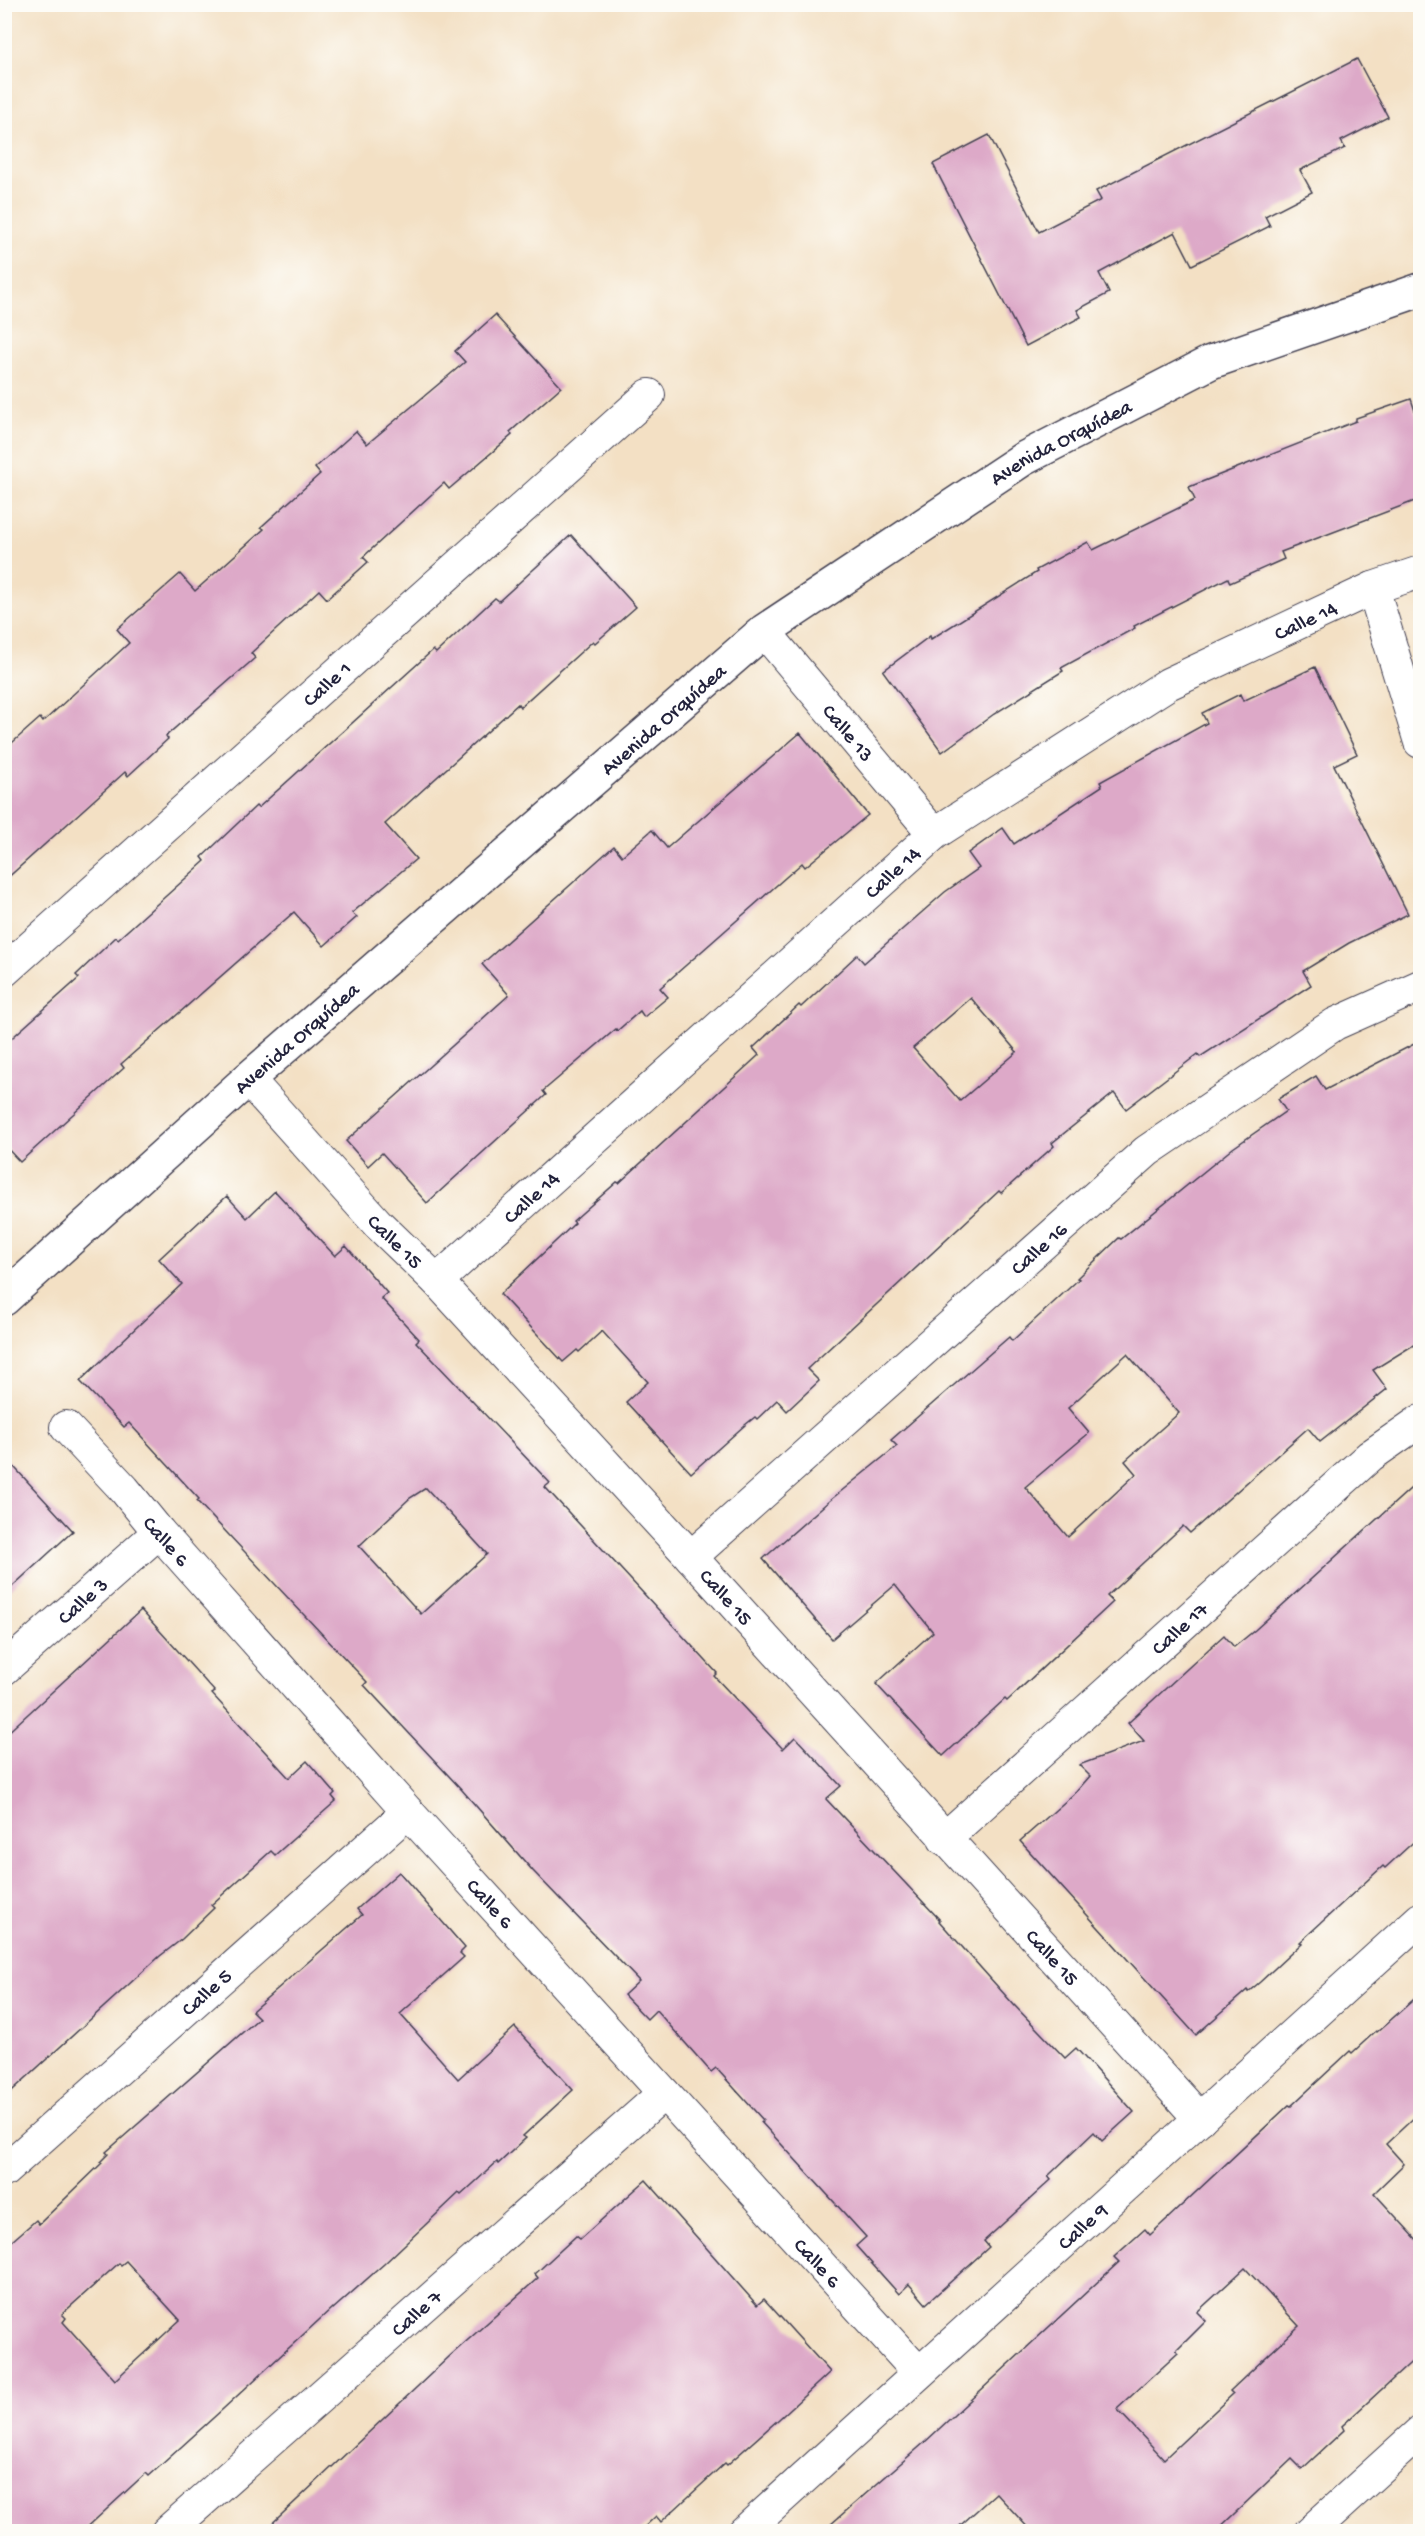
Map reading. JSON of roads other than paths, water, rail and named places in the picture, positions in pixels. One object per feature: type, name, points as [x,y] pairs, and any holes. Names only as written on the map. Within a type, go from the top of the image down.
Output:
[{"type":"street","name":"Avenida Orquídea","points":[[4,1299],[248,1079],[764,631],[1023,459],[1211,362],[1420,290]]},
{"type":"street","name":"Calle 1","points":[[4,971],[649,394]]},
{"type":"street","name":"Calle 14","points":[[437,1281],[934,834],[1168,684],[1373,588],[1420,572]]},
{"type":"street","points":[[1373,588],[1420,742]]},
{"type":"street","name":"Calle 13","points":[[764,631],[934,834]]},
{"type":"street","name":"Calle 16","points":[[691,1557],[1147,1151],[1335,1024],[1420,986]]},
{"type":"street","name":"Calle 15","points":[[248,1079],[378,1224],[437,1281],[691,1557],[1200,2119]]},
{"type":"street","name":"Calle 17","points":[[944,1839],[1370,1456],[1420,1421]]},
{"type":"street","name":"Calle 6","points":[[66,1427],[408,1812],[919,2373]]},
{"type":"street","name":"Calle 3","points":[[4,1670],[159,1532]]},
{"type":"street","name":"Calle 5","points":[[4,2171],[408,1812]]},
{"type":"street","name":"Calle 9","points":[[744,2532],[1420,1919]]},
{"type":"street","name":"Calle 7","points":[[167,2532],[664,2093]]},
{"type":"street","points":[[1310,2532],[1420,2432]]}]
